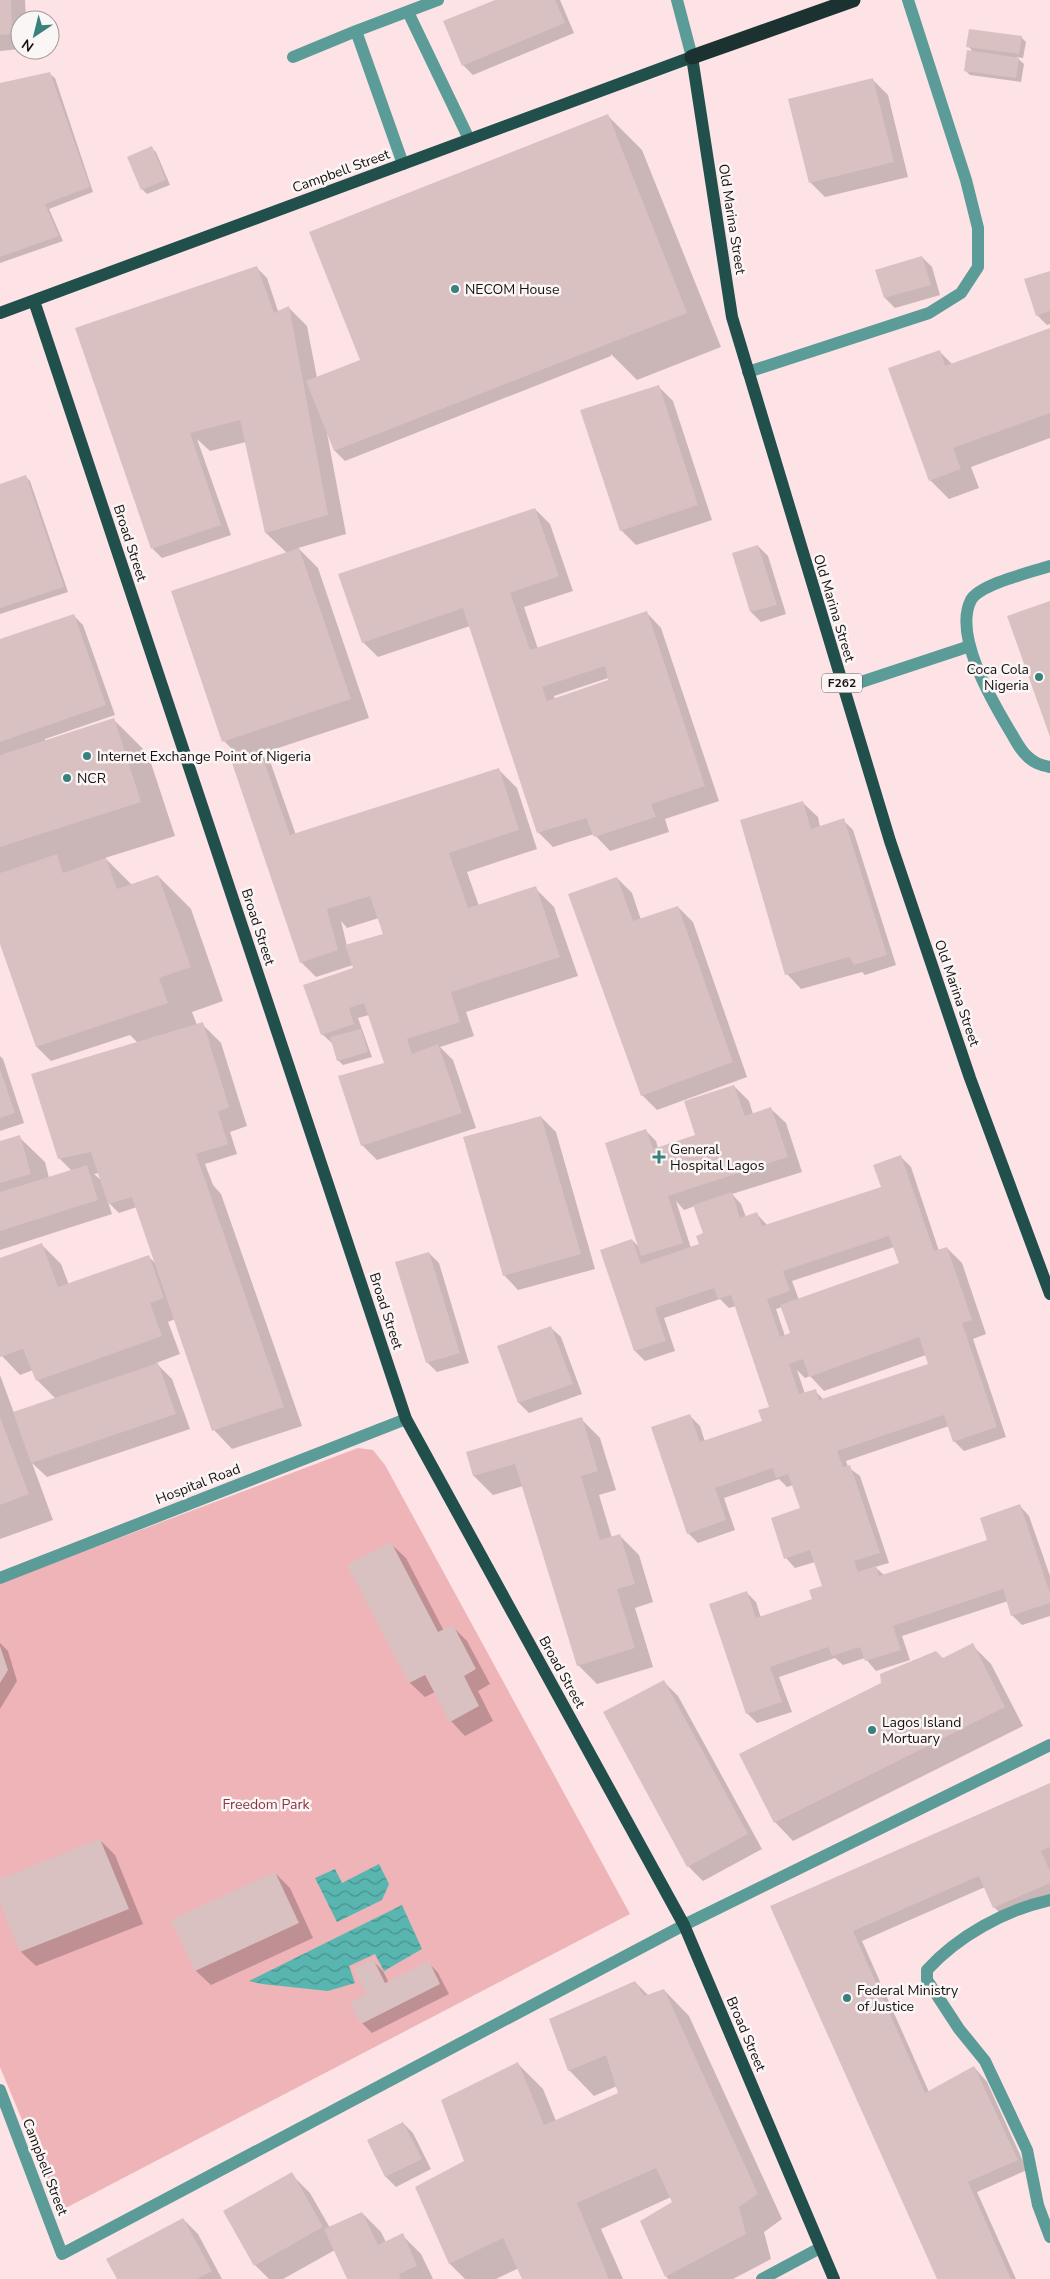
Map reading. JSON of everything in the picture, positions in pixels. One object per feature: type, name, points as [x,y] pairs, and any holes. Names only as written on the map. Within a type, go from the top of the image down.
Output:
[{"type":"highway","points":[[692,57],[853,0]]},
{"type":"main road","name":"Campbell Street","points":[[0,313],[692,57]]},
{"type":"main road","name":"Old Marina Street","points":[[692,57],[732,316],[748,372],[890,841],[967,1069],[1050,1294]]},
{"type":"main road","name":"Broad Street","points":[[34,300],[406,1419],[684,1925],[834,2279]]},
{"type":"street","points":[[293,57],[438,0]]},
{"type":"street","name":"Old Marina Street","points":[[677,0],[692,57]]},
{"type":"street","points":[[748,372],[929,313],[961,293],[978,267],[978,228],[966,180],[908,0]]},
{"type":"street","points":[[408,12],[469,140]]},
{"type":"street","points":[[356,31],[403,164]]},
{"type":"street","points":[[1050,566],[983,589],[971,600],[966,618],[970,646],[988,696],[1025,755],[1038,765],[1050,767]]},
{"type":"street","points":[[843,688],[970,646]]},
{"type":"street","name":"Hospital Road","points":[[0,1578],[406,1419]]},
{"type":"street","points":[[684,1925],[1050,1745]]},
{"type":"street","points":[[1050,1900],[994,1919],[939,1956],[927,1970],[927,1980],[959,2029],[985,2061],[1027,2150],[1038,2205],[1050,2237]]},
{"type":"street","name":"Campbell Street","points":[[0,2090],[62,2254],[684,1925]]},
{"type":"street","points":[[762,2279],[820,2248]]},
{"type":"green space","name":"Freedom Park","points":[[358,1448],[373,1450],[385,1465],[630,1914],[60,2211],[0,2067],[0,1583]]},
{"type":"water","points":[[379,1864],[389,1884],[382,1900],[337,1922],[315,1878],[335,1869],[342,1883]]},
{"type":"water","points":[[402,1905],[422,1949],[384,1971],[375,1954],[349,1966],[355,1983],[328,1991],[249,1981]]},
{"type":"building","points":[[0,0],[11,0],[10,34],[0,35]]},
{"type":"building","points":[[495,0],[555,0],[565,23],[462,66],[443,21]]},
{"type":"building","points":[[969,29],[1022,36],[1019,54],[966,47]]},
{"type":"building","points":[[967,50],[1019,58],[1016,78],[964,71]]},
{"type":"building","points":[[50,72],[90,187],[45,204],[59,236],[0,257],[0,83]]},
{"type":"building","points":[[873,78],[894,162],[809,183],[788,99]]},
{"type":"building","name":"NECOM House","points":[[608,114],[687,313],[334,451],[306,381],[360,360],[309,232]]},
{"type":"building","points":[[152,146],[166,180],[141,190],[127,157]]},
{"type":"building","points":[[922,256],[931,285],[884,298],[875,270]]},
{"type":"building","points":[[257,266],[274,313],[289,306],[328,515],[265,533],[240,420],[190,433],[221,525],[151,549],[75,328]]},
{"type":"building","points":[[1050,271],[1050,311],[1036,316],[1024,279]]},
{"type":"building","points":[[1050,328],[1050,413],[953,448],[961,469],[929,481],[888,368],[940,350],[945,366]]},
{"type":"building","points":[[659,385],[698,505],[620,531],[580,410]]},
{"type":"building","points":[[26,475],[64,587],[0,608],[0,484]]},
{"type":"building","points":[[535,508],[559,576],[510,593],[530,650],[647,611],[705,786],[651,804],[656,817],[594,837],[586,818],[537,833],[463,608],[362,643],[338,574]],"holes":[[[605,666],[608,680],[547,701],[542,687]]]},
{"type":"building","points":[[758,545],[777,605],[750,612],[732,553]]},
{"type":"building","points":[[299,548],[351,699],[222,742],[171,591]]},
{"type":"building","name":"Coca Cola Nigeria","points":[[1050,601],[1050,737],[1007,616]]},
{"type":"building","points":[[74,614],[106,705],[0,742],[0,639]]},
{"type":"building","name":"NCR","points":[[114,718],[141,802],[0,847],[0,755]]},
{"type":"building","points":[[261,753],[290,835],[499,768],[519,830],[449,853],[468,908],[536,886],[560,957],[451,992],[460,1022],[407,1039],[412,1054],[438,1044],[462,1113],[361,1146],[338,1076],[384,1063],[364,1003],[349,1008],[354,1024],[321,1035],[303,985],[353,968],[345,945],[383,934],[370,896],[327,909],[338,950],[300,963],[232,763]]},
{"type":"building","points":[[803,801],[811,829],[844,818],[887,955],[854,965],[849,957],[785,975],[740,820]]},
{"type":"building","points":[[57,854],[63,873],[106,858],[117,889],[158,875],[191,967],[159,978],[168,1003],[36,1047],[0,944],[0,873]]},
{"type":"building","points":[[617,877],[633,921],[678,906],[733,1062],[641,1096],[568,894]]},
{"type":"building","points":[[203,1022],[229,1107],[218,1112],[228,1144],[196,1154],[284,1407],[212,1431],[132,1197],[108,1204],[91,1152],[58,1159],[31,1074]]},
{"type":"building","points":[[361,1029],[368,1052],[337,1061],[330,1037]]},
{"type":"building","points":[[0,1069],[15,1113],[0,1118]]},
{"type":"building","points":[[734,1085],[745,1116],[771,1107],[788,1157],[668,1196],[683,1243],[641,1256],[605,1143],[646,1129],[653,1149],[695,1135],[684,1101]]},
{"type":"building","points":[[541,1116],[581,1254],[503,1276],[463,1137]]},
{"type":"building","points":[[20,1135],[31,1174],[0,1183],[0,1141]]},
{"type":"building","points":[[901,1155],[934,1251],[947,1247],[972,1320],[962,1323],[997,1427],[953,1442],[944,1415],[837,1451],[843,1467],[850,1465],[880,1553],[854,1561],[858,1572],[876,1566],[879,1576],[987,1540],[980,1518],[1020,1504],[1050,1593],[1050,1603],[1011,1616],[1003,1589],[893,1626],[901,1650],[865,1661],[860,1647],[832,1656],[828,1647],[770,1667],[782,1702],[746,1714],[709,1604],[747,1591],[756,1618],[812,1599],[809,1590],[822,1586],[810,1550],[784,1559],[771,1518],[800,1508],[788,1474],[776,1478],[773,1468],[715,1488],[726,1520],[687,1534],[651,1427],[690,1414],[700,1442],[762,1421],[758,1410],[769,1407],[731,1295],[718,1299],[714,1288],[655,1308],[666,1341],[634,1351],[600,1250],[632,1239],[641,1264],[699,1244],[696,1236],[703,1233],[693,1205],[732,1192],[740,1218],[757,1212],[762,1226],[881,1187],[873,1165]],"holes":[[[889,1236],[899,1263],[780,1305],[790,1333],[780,1337],[767,1299],[790,1291],[783,1271]],[[919,1337],[928,1364],[819,1400],[816,1389],[799,1394],[789,1364],[803,1359],[809,1377]]]},
{"type":"building","points":[[87,1165],[98,1200],[0,1231],[0,1192]]},
{"type":"building","points":[[42,1243],[58,1287],[149,1255],[164,1298],[150,1303],[162,1336],[36,1381],[23,1349],[0,1357],[0,1258]]},
{"type":"building","points":[[429,1252],[460,1353],[426,1363],[395,1262]]},
{"type":"building","points":[[551,1326],[573,1384],[518,1403],[497,1346]]},
{"type":"building","points":[[158,1363],[176,1414],[31,1463],[13,1412]]},
{"type":"building","points":[[0,1417],[29,1494],[0,1505]]},
{"type":"building","points":[[582,1417],[598,1471],[581,1476],[600,1540],[620,1534],[635,1584],[617,1589],[635,1648],[577,1666],[515,1464],[473,1476],[466,1452]]},
{"type":"building","points":[[391,1542],[438,1632],[453,1625],[476,1669],[464,1676],[479,1706],[450,1722],[425,1675],[409,1683],[347,1565]]},
{"type":"building","name":"Lagos Island Mortuary","points":[[973,1643],[1005,1707],[774,1823],[739,1754],[881,1683],[880,1674],[936,1651],[943,1658]]},
{"type":"building","points":[[0,1646],[8,1670],[0,1683]]},
{"type":"building","points":[[664,1680],[748,1834],[687,1867],[603,1712]]},
{"type":"building","name":"Federal Ministry of Justice","points":[[1050,1783],[1050,1847],[1041,1851],[1050,1871],[1050,1883],[993,1908],[979,1876],[853,1931],[925,2093],[974,2066],[1018,2160],[968,2182],[1011,2279],[937,2279],[770,1906]]},
{"type":"building","points":[[100,1839],[129,1909],[20,1952],[0,1903],[0,1879]]},
{"type":"building","points":[[275,1872],[299,1923],[195,1971],[171,1920]]},
{"type":"building","points":[[373,1959],[385,1983],[429,1961],[440,1984],[361,2024],[350,2002],[366,1994],[354,1969]]},
{"type":"building","points":[[635,1981],[644,1996],[664,1989],[758,2194],[739,2207],[746,2234],[665,2277],[640,2221],[672,2202],[656,2168],[577,2203],[609,2279],[522,2279],[503,2238],[449,2264],[415,2187],[464,2161],[441,2100],[518,2062],[544,2125],[618,2093],[606,2055],[568,2071],[549,2019]]},
{"type":"building","points":[[403,2122],[422,2159],[385,2177],[367,2140]]},
{"type":"building","points":[[292,2172],[323,2227],[254,2266],[223,2211]]},
{"type":"building","points":[[362,2212],[378,2245],[403,2233],[417,2266],[399,2274],[401,2279],[347,2279],[324,2229]]},
{"type":"building","points":[[183,2218],[212,2271],[197,2279],[117,2279],[106,2259]]},
{"type":"place","name":"NECOM House","points":[[455,289]]},
{"type":"place","name":"Coca Cola Nigeria","points":[[1039,677]]},
{"type":"place","name":"Internet Exchange Point of Nigeria","points":[[87,756]]},
{"type":"place","name":"NCR","points":[[67,778]]},
{"type":"place","name":"General Hospital Lagos","points":[[659,1157]]},
{"type":"place","name":"Lagos Island Mortuary","points":[[872,1730]]},
{"type":"place","name":"Federal Ministry of Justice","points":[[847,1998]]}]
